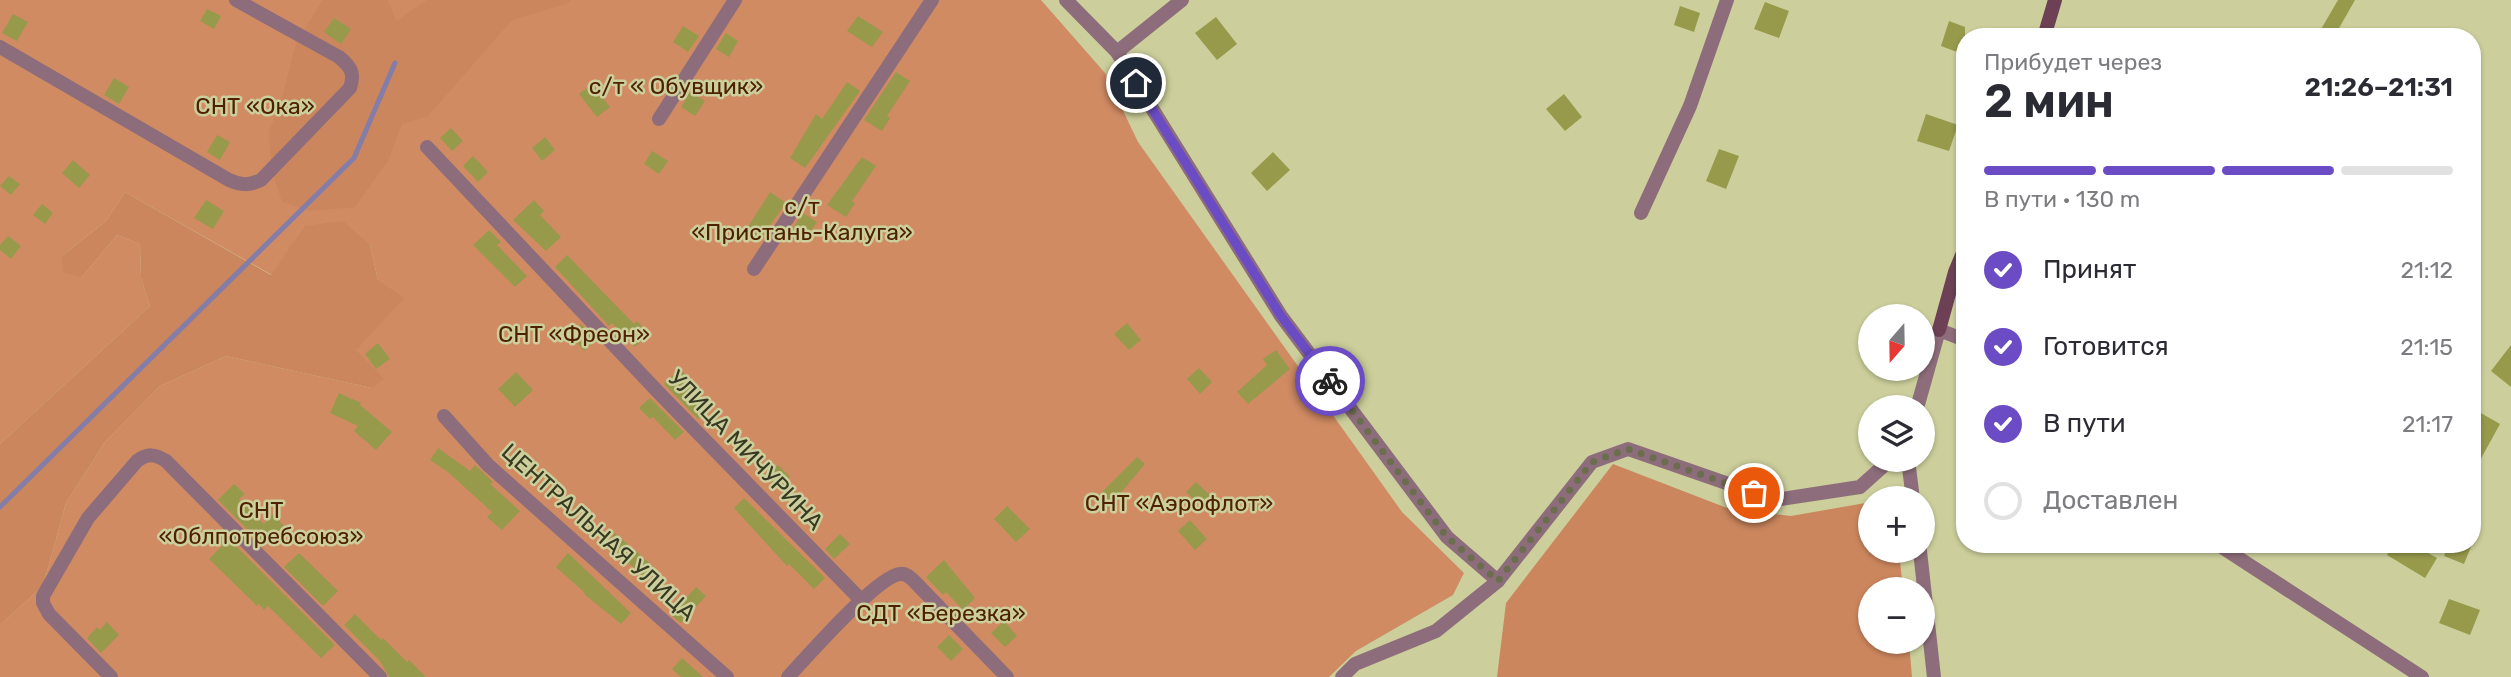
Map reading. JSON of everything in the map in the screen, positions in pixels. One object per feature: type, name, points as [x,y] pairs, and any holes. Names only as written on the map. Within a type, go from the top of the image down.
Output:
[{"type":"street","points":[[0,47],[240,185],[251,185],[261,180],[350,88],[353,78],[350,66],[338,57],[236,0]]},
{"type":"street","points":[[659,119],[735,0]]},
{"type":"street","points":[[754,269],[932,0]]},
{"type":"street","points":[[1066,0],[1117,52],[1281,316],[1447,537],[1498,581]]},
{"type":"street","points":[[1117,52],[1182,0]]},
{"type":"street","points":[[1641,213],[1690,106],[1727,0]]},
{"type":"street","points":[[2047,28],[2055,0]]},
{"type":"street","name":"УЛИЦА МИЧУРИНА","points":[[427,146],[659,393],[861,600]]},
{"type":"street","points":[[1921,395],[1956,270]]},
{"type":"street","points":[[1939,330],[1956,337]]},
{"type":"street","name":"ЦЕНТРАЛЬНАЯ УЛИЦА","points":[[444,416],[488,465],[727,677]]},
{"type":"street","points":[[1342,677],[1355,664],[1436,631],[1498,581],[1592,462],[1628,449],[1775,500],[1860,487],[1877,472]]},
{"type":"street","points":[[111,677],[49,614],[43,603],[43,596],[88,519],[137,461],[146,455],[156,455],[166,461],[380,677]]},
{"type":"street","points":[[2231,553],[2422,677]]},
{"type":"street","points":[[1921,563],[1934,677]]},
{"type":"street","points":[[788,677],[861,600],[891,576],[899,573],[907,574],[1007,677]]},
{"type":"green space","points":[[0,0],[1041,0],[1105,73],[1138,142],[1402,512],[1464,573],[1453,595],[1356,651],[1329,677],[0,677],[0,625],[43,586],[66,503],[105,442],[160,386],[226,356],[372,388],[356,350],[378,280],[370,245],[304,226],[272,275],[125,192],[106,221],[62,256],[82,277],[117,235],[140,244],[141,278],[150,306],[0,444]]},
{"type":"shaded area","points":[[323,0],[388,0],[396,21],[427,0],[571,0],[566,4],[512,20],[428,116],[402,124],[388,161],[355,207],[309,211],[282,202],[271,167],[269,132],[283,95],[296,43]]},
{"type":"shaded area","points":[[125,192],[271,275],[304,226],[343,221],[370,245],[378,280],[404,298],[356,350],[384,379],[372,388],[226,356],[160,386],[105,442],[66,503],[43,586],[0,625],[0,444],[150,306],[141,278],[140,244],[117,235],[82,277],[63,273],[62,256],[106,221]]},
{"type":"shaded area","points":[[1613,464],[1727,508],[1791,516],[1858,504],[1858,563],[1900,563],[1902,577],[1858,577],[1858,654],[1910,654],[1912,677],[1497,677],[1506,603]]},
{"type":"building","points":[[2338,0],[2355,0],[2339,28],[2322,28]]},
{"type":"building","points":[[1765,2],[1789,11],[1779,38],[1754,29]]},
{"type":"building","points":[[1680,6],[1700,13],[1694,32],[1674,25]]},
{"type":"building","points":[[207,9],[221,16],[214,29],[200,21]]},
{"type":"building","points":[[13,14],[28,22],[17,41],[2,33]]},
{"type":"building","points":[[858,16],[883,32],[872,47],[847,31]]},
{"type":"building","points":[[1216,17],[1237,44],[1217,60],[1195,33]]},
{"type":"building","points":[[334,18],[351,29],[341,44],[324,32]]},
{"type":"building","points":[[1949,21],[1965,27],[1956,28],[1956,52],[1941,46]]},
{"type":"building","points":[[683,26],[699,36],[688,52],[673,42]]},
{"type":"building","points":[[726,33],[738,41],[729,57],[716,49]]},
{"type":"building","points":[[896,72],[910,81],[887,116],[890,118],[882,131],[864,120]]},
{"type":"building","points":[[114,78],[129,87],[119,104],[104,95]]},
{"type":"building","points":[[847,82],[860,91],[805,168],[790,158],[816,114],[822,119]]},
{"type":"building","points":[[592,84],[610,107],[597,117],[579,94]]},
{"type":"building","points":[[690,92],[705,101],[695,116],[681,107]]},
{"type":"building","points":[[1564,94],[1582,117],[1565,131],[1546,109]]},
{"type":"building","points":[[1926,114],[1956,124],[1949,151],[1917,141]]},
{"type":"building","points":[[451,128],[463,141],[452,151],[440,138]]},
{"type":"building","points":[[217,135],[230,142],[220,160],[207,152]]},
{"type":"building","points":[[545,137],[555,150],[542,161],[532,148]]},
{"type":"building","points":[[1719,149],[1739,156],[1726,189],[1706,181]]},
{"type":"building","points":[[652,151],[668,161],[659,174],[644,164]]},
{"type":"building","points":[[1273,152],[1290,170],[1267,191],[1251,173]]},
{"type":"building","points":[[473,156],[488,172],[478,182],[463,166]]},
{"type":"building","points":[[862,157],[876,166],[852,201],[855,203],[846,217],[827,205]]},
{"type":"building","points":[[73,160],[90,175],[79,188],[62,173]]},
{"type":"building","points":[[9,176],[20,184],[11,195],[0,186]]},
{"type":"building","points":[[770,192],[786,203],[758,242],[744,233]]},
{"type":"building","points":[[206,200],[224,211],[213,229],[194,218]]},
{"type":"building","points":[[534,200],[544,211],[540,215],[561,237],[546,251],[513,220]]},
{"type":"building","points":[[42,204],[53,213],[45,224],[33,215]]},
{"type":"building","points":[[803,213],[817,222],[807,237],[793,228]]},
{"type":"building","points":[[489,230],[501,242],[497,245],[527,276],[515,287],[473,245]]},
{"type":"building","points":[[8,236],[21,246],[11,259],[0,250],[0,245]]},
{"type":"building","points":[[567,255],[634,324],[637,321],[649,334],[635,347],[612,323],[609,326],[555,267]]},
{"type":"building","points":[[1127,323],[1141,340],[1129,350],[1114,334]]},
{"type":"building","points":[[581,324],[596,340],[584,351],[570,335]]},
{"type":"building","points":[[378,343],[390,359],[376,369],[365,354]]},
{"type":"building","points":[[2511,345],[2511,387],[2491,371]]},
{"type":"building","points":[[1276,350],[1290,369],[1248,404],[1237,392],[1267,365],[1263,359]]},
{"type":"building","points":[[1199,368],[1212,382],[1200,394],[1187,379]]},
{"type":"building","points":[[680,369],[691,381],[688,384],[711,407],[698,419],[664,384]]},
{"type":"building","points":[[516,372],[533,390],[515,407],[498,389]]},
{"type":"building","points":[[339,393],[361,403],[360,405],[392,432],[376,450],[354,431],[358,426],[330,413]]},
{"type":"building","points":[[650,398],[684,432],[675,440],[653,417],[650,419],[639,408]]},
{"type":"building","points":[[2481,413],[2500,424],[2481,458]]},
{"type":"building","points":[[438,448],[470,471],[475,465],[493,482],[490,484],[520,511],[502,530],[487,517],[492,512],[449,473],[430,460]]},
{"type":"building","points":[[1137,457],[1145,464],[1108,508],[1096,498]]},
{"type":"building","points":[[778,465],[790,477],[778,489],[766,476]]},
{"type":"building","points":[[1196,482],[1212,497],[1202,507],[1186,492]]},
{"type":"building","points":[[234,484],[245,494],[239,499],[264,524],[273,514],[284,526],[264,546],[218,500]]},
{"type":"building","points":[[744,498],[825,578],[814,589],[789,564],[787,566],[734,508]]},
{"type":"building","points":[[1007,506],[1030,529],[1016,542],[994,519]]},
{"type":"building","points":[[1190,520],[1207,539],[1195,550],[1178,531]]},
{"type":"building","points":[[615,533],[653,566],[644,577],[621,556],[619,559],[607,549],[610,546],[607,543]]},
{"type":"building","points":[[840,534],[850,544],[834,559],[825,549]]},
{"type":"building","points":[[229,539],[335,645],[321,658],[268,606],[264,610],[259,604],[257,606],[209,559]]},
{"type":"building","points":[[299,553],[338,591],[323,606],[284,567]]},
{"type":"building","points":[[568,553],[631,613],[621,624],[556,567]]},
{"type":"building","points":[[2428,553],[2437,558],[2425,578],[2387,555]]},
{"type":"building","points":[[2445,553],[2468,553],[2464,564],[2444,556]]},
{"type":"building","points":[[944,560],[975,598],[963,610],[946,592],[943,595],[926,577]]},
{"type":"building","points":[[696,587],[706,596],[681,623],[671,615]]},
{"type":"building","points":[[2449,599],[2480,610],[2470,635],[2439,623]]},
{"type":"building","points":[[355,614],[381,640],[383,638],[426,677],[389,677],[380,661],[344,625]]},
{"type":"building","points":[[1004,621],[1017,636],[1005,647],[991,633]]},
{"type":"building","points":[[107,622],[119,635],[101,653],[87,638],[97,627],[100,630]]},
{"type":"building","points":[[949,635],[963,649],[951,661],[937,647]]},
{"type":"building","points":[[682,658],[703,677],[681,677],[672,669]]},
{"type":"waterway","points":[[0,507],[354,158],[395,63]]},
{"type":"way so far","points":[[1330,381],[1447,537],[1498,581],[1592,462],[1628,449],[1754,493]]},
{"type":"route","points":[[1136,83],[1281,316],[1330,381]]},
{"type":"park label","name":"с/т « Обувщик»","points":[[676,86]]},
{"type":"park label","name":"СНТ «Ока»","points":[[255,106]]},
{"type":"park label","name":"с/т «Пристань-Калуга»","points":[[802,219]]},
{"type":"park label","name":"СНТ «Фреон»","points":[[574,334]]},
{"type":"park label","name":"СНТ «Аэрофлот»","points":[[1179,503]]},
{"type":"park label","name":"СНТ «Облпотребсоюз»","points":[[261,523]]},
{"type":"park label","name":"СДТ «Березка»","points":[[941,613]]}]
